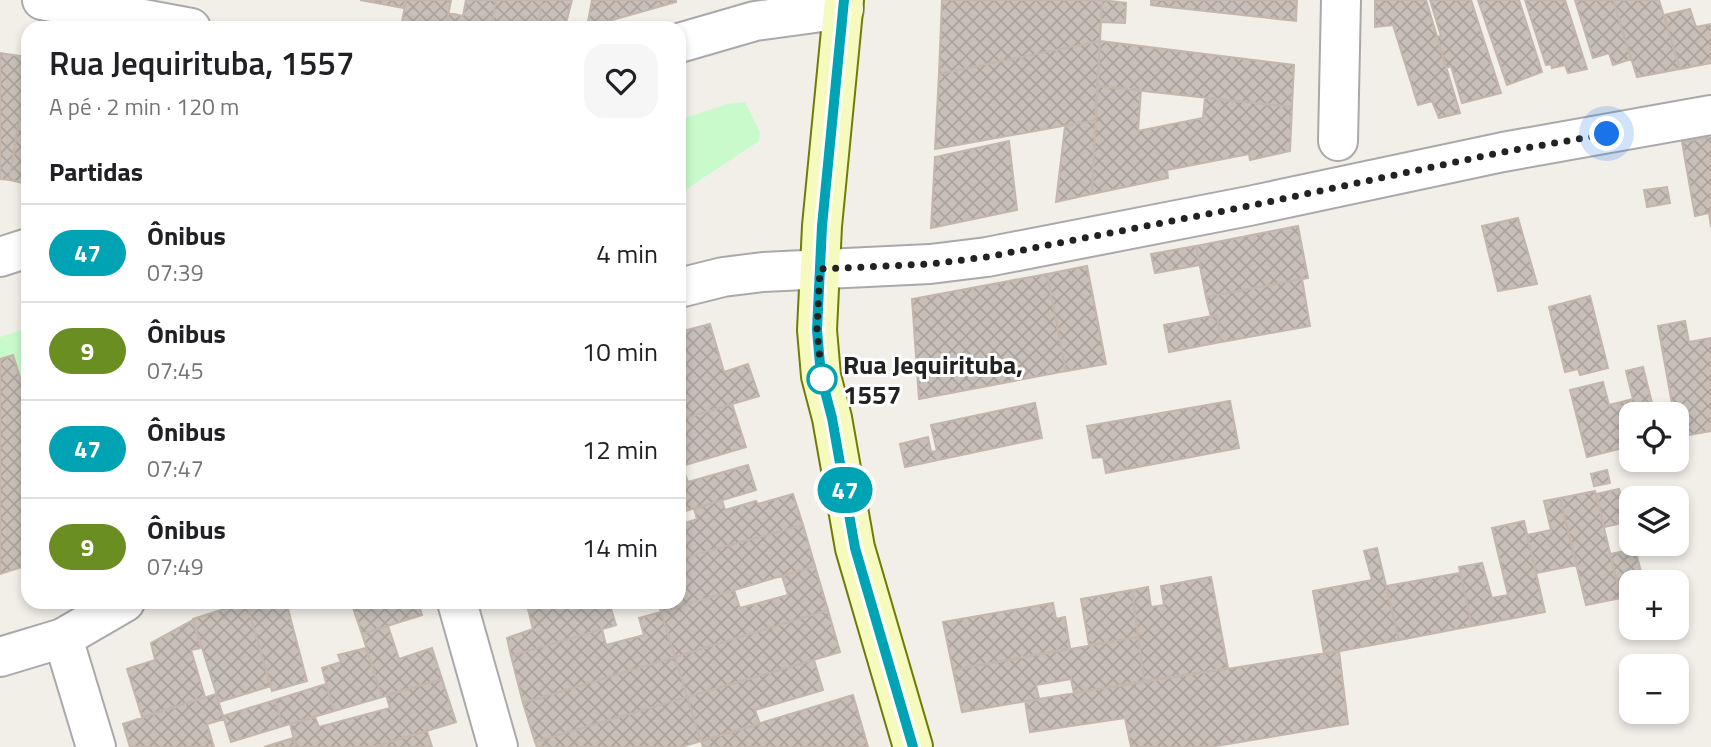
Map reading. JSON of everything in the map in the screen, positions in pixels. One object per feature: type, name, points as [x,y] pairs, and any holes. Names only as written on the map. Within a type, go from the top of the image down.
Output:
[{"type":"street","points":[[42,0],[154,21]]},
{"type":"street","points":[[1338,141],[1341,0]]},
{"type":"street","points":[[686,41],[755,21],[844,5],[820,269],[817,330],[821,376],[832,418],[855,548],[913,747]]},
{"type":"street","points":[[686,286],[723,277],[763,272],[930,264],[987,257],[1249,206],[1503,152],[1711,116]]},
{"type":"street","points":[[0,257],[21,250]]},
{"type":"street","points":[[0,657],[64,638],[113,609]]},
{"type":"street","points":[[459,609],[498,747]]},
{"type":"street","points":[[64,638],[96,747]]},
{"type":"green space","points":[[745,102],[760,132],[759,141],[686,189],[686,118],[727,104]]},
{"type":"green space","points":[[21,330],[21,561],[0,568],[0,337]]},
{"type":"building","points":[[360,0],[405,0],[404,8]]},
{"type":"building","points":[[406,0],[451,0],[447,21],[402,21]]},
{"type":"building","points":[[466,0],[496,0],[492,21],[447,21],[449,13],[463,16]]},
{"type":"building","points":[[496,0],[542,0],[538,21],[492,21]]},
{"type":"building","points":[[542,0],[572,0],[567,21],[538,21]]},
{"type":"building","points":[[592,0],[676,0],[608,21],[588,21]]},
{"type":"building","points":[[942,0],[1102,0],[1100,41],[939,74]]},
{"type":"building","points":[[1102,0],[1126,3],[1125,23],[1101,22]]},
{"type":"building","points":[[1151,0],[1297,0],[1296,21],[1151,5]]},
{"type":"building","points":[[1375,0],[1426,0],[1460,113],[1439,118],[1432,101],[1418,105],[1393,25],[1375,27]]},
{"type":"building","points":[[1430,0],[1471,0],[1501,93],[1462,103],[1451,66],[1446,68],[1437,37],[1441,36]]},
{"type":"building","points":[[1478,0],[1519,0],[1542,72],[1507,85]]},
{"type":"building","points":[[1525,0],[1565,0],[1587,69],[1568,73],[1565,65],[1552,68],[1551,64],[1546,65]]},
{"type":"building","points":[[1575,0],[1613,0],[1631,59],[1613,65],[1609,53],[1593,58]]},
{"type":"building","points":[[1613,0],[1659,0],[1680,69],[1637,77]]},
{"type":"building","points":[[1690,9],[1696,27],[1711,24],[1711,63],[1680,69],[1664,15]]},
{"type":"building","points":[[1100,41],[1294,65],[1292,107],[1097,86]]},
{"type":"building","points":[[1100,41],[1096,120],[935,149],[939,74]]},
{"type":"building","points":[[0,53],[21,56],[21,110],[9,180],[0,179]]},
{"type":"building","points":[[1097,86],[1141,90],[1138,131],[1203,118],[1205,98],[1292,107],[1290,151],[1250,160],[1249,154],[1167,170],[1168,178],[1092,194]]},
{"type":"building","points":[[21,110],[21,183],[9,180]]},
{"type":"building","points":[[1096,120],[1092,194],[1056,202],[1065,126]]},
{"type":"building","points":[[1711,137],[1711,227],[1709,213],[1695,216],[1682,142]]},
{"type":"building","points":[[1009,141],[1017,210],[931,228],[935,157]]},
{"type":"building","points":[[1667,187],[1670,203],[1647,207],[1644,190]]},
{"type":"building","points":[[1518,218],[1537,284],[1498,291],[1482,226]]},
{"type":"building","points":[[1298,226],[1308,278],[1206,297],[1196,246]]},
{"type":"building","points":[[1196,246],[1200,265],[1155,273],[1151,254]]},
{"type":"building","points":[[1087,266],[1106,364],[1066,371],[1047,274]]},
{"type":"building","points":[[1047,274],[1066,371],[919,399],[912,299]]},
{"type":"building","points":[[1302,279],[1310,326],[1221,342],[1217,315],[1211,317],[1206,297]]},
{"type":"building","points":[[1590,296],[1608,368],[1580,375],[1578,369],[1565,372],[1549,307]]},
{"type":"building","points":[[1217,315],[1221,342],[1169,352],[1164,325]]},
{"type":"building","points":[[1685,321],[1689,342],[1711,338],[1711,431],[1689,435],[1689,402],[1672,402],[1658,326]]},
{"type":"building","points":[[710,324],[724,372],[748,364],[759,396],[686,418],[686,330]]},
{"type":"building","points":[[13,355],[21,381],[21,567],[0,574],[0,359]]},
{"type":"building","points":[[1643,367],[1652,402],[1621,402],[1633,399],[1626,371]]},
{"type":"building","points":[[1603,382],[1609,405],[1619,402],[1619,449],[1587,457],[1570,390]]},
{"type":"building","points":[[1230,401],[1239,448],[1106,473],[1103,457],[1093,458],[1087,426]]},
{"type":"building","points":[[1035,403],[1042,438],[905,467],[900,444],[928,437],[931,452],[937,451],[931,425]]},
{"type":"building","points":[[732,404],[746,447],[686,465],[686,418]]},
{"type":"building","points":[[748,465],[756,490],[686,511],[686,477],[688,482]]},
{"type":"building","points":[[1607,470],[1610,483],[1594,486],[1591,474]]},
{"type":"building","points":[[1619,489],[1619,524],[1604,527],[1596,494]]},
{"type":"building","points":[[1595,491],[1619,598],[1586,605],[1560,498]]},
{"type":"building","points":[[793,494],[803,525],[686,557],[686,523],[697,519],[694,509],[722,500],[725,510],[756,501],[758,504]]},
{"type":"building","points":[[1560,498],[1577,565],[1536,573],[1527,535],[1551,530],[1544,501]]},
{"type":"building","points":[[1524,521],[1545,612],[1472,626],[1459,567],[1482,563],[1492,598],[1508,595],[1492,528]]},
{"type":"building","points":[[803,525],[815,566],[686,605],[686,557]]},
{"type":"building","points":[[1377,548],[1399,640],[1324,654],[1313,591],[1372,580],[1364,551]]},
{"type":"building","points":[[1619,552],[1619,556],[1637,556],[1641,570],[1619,570],[1619,590],[1610,554]]},
{"type":"building","points":[[815,566],[828,610],[675,657],[661,612],[686,609],[686,604],[734,590],[740,608],[788,595],[782,576]]},
{"type":"building","points":[[1460,573],[1472,626],[1399,640],[1386,586]]},
{"type":"building","points":[[1211,577],[1228,668],[1144,681],[1132,590],[1148,587],[1151,607],[1164,605],[1161,586]]},
{"type":"building","points":[[1132,590],[1138,637],[1089,645],[1081,599]]},
{"type":"building","points":[[1053,603],[1056,619],[1065,617],[1070,648],[953,670],[943,622]]},
{"type":"building","points":[[224,609],[248,609],[271,686],[219,702],[193,619]]},
{"type":"building","points":[[248,609],[288,609],[307,681],[272,691]]},
{"type":"building","points":[[353,609],[420,609],[422,615],[362,634]]},
{"type":"building","points":[[528,609],[611,609],[616,625],[511,656],[507,638],[533,629]]},
{"type":"building","points":[[828,610],[840,652],[687,697],[675,657]]},
{"type":"building","points":[[661,612],[675,657],[523,703],[511,656],[602,629],[606,645],[644,635],[639,618]]},
{"type":"building","points":[[193,620],[201,648],[191,650],[205,697],[142,717],[127,669],[155,660],[151,643]]},
{"type":"building","points":[[388,626],[399,659],[432,648],[442,679],[382,697],[362,634]]},
{"type":"building","points":[[1138,637],[1144,681],[1074,693],[1071,679],[1036,685],[1039,699],[962,712],[953,670]]},
{"type":"building","points":[[366,648],[382,697],[334,711],[322,668],[341,662],[338,655]]},
{"type":"building","points":[[1339,651],[1348,724],[1210,747],[1131,747],[1125,718],[1030,732],[1025,701]]},
{"type":"building","points":[[675,657],[687,697],[535,742],[523,703]]},
{"type":"building","points":[[814,660],[823,690],[755,710],[760,724],[701,741],[687,697]]},
{"type":"building","points":[[442,679],[456,722],[373,747],[296,747],[290,724],[315,717],[319,727],[390,708],[386,695]]},
{"type":"building","points":[[326,684],[334,711],[283,726],[275,700]]},
{"type":"building","points":[[216,694],[224,719],[207,724],[214,747],[130,747],[123,724]]},
{"type":"building","points":[[853,695],[868,747],[703,747],[701,741]]},
{"type":"building","points":[[687,697],[701,741],[681,747],[537,747],[535,742]]},
{"type":"building","points":[[275,700],[283,726],[231,742],[223,716]]},
{"type":"building","points":[[427,731],[432,747],[373,747]]},
{"type":"building","points":[[293,738],[296,747],[264,747]]},
{"type":"bus line","name":"47","points":[[844,0],[822,226],[817,330],[821,376],[832,418],[855,548],[913,747]]},
{"type":"place","name":"Rua Jequirituba, 1557","points":[[822,379]]},
{"type":"route","points":[[822,379],[817,330],[820,269],[930,264],[987,257],[1249,206],[1503,152],[1607,134]]}]
